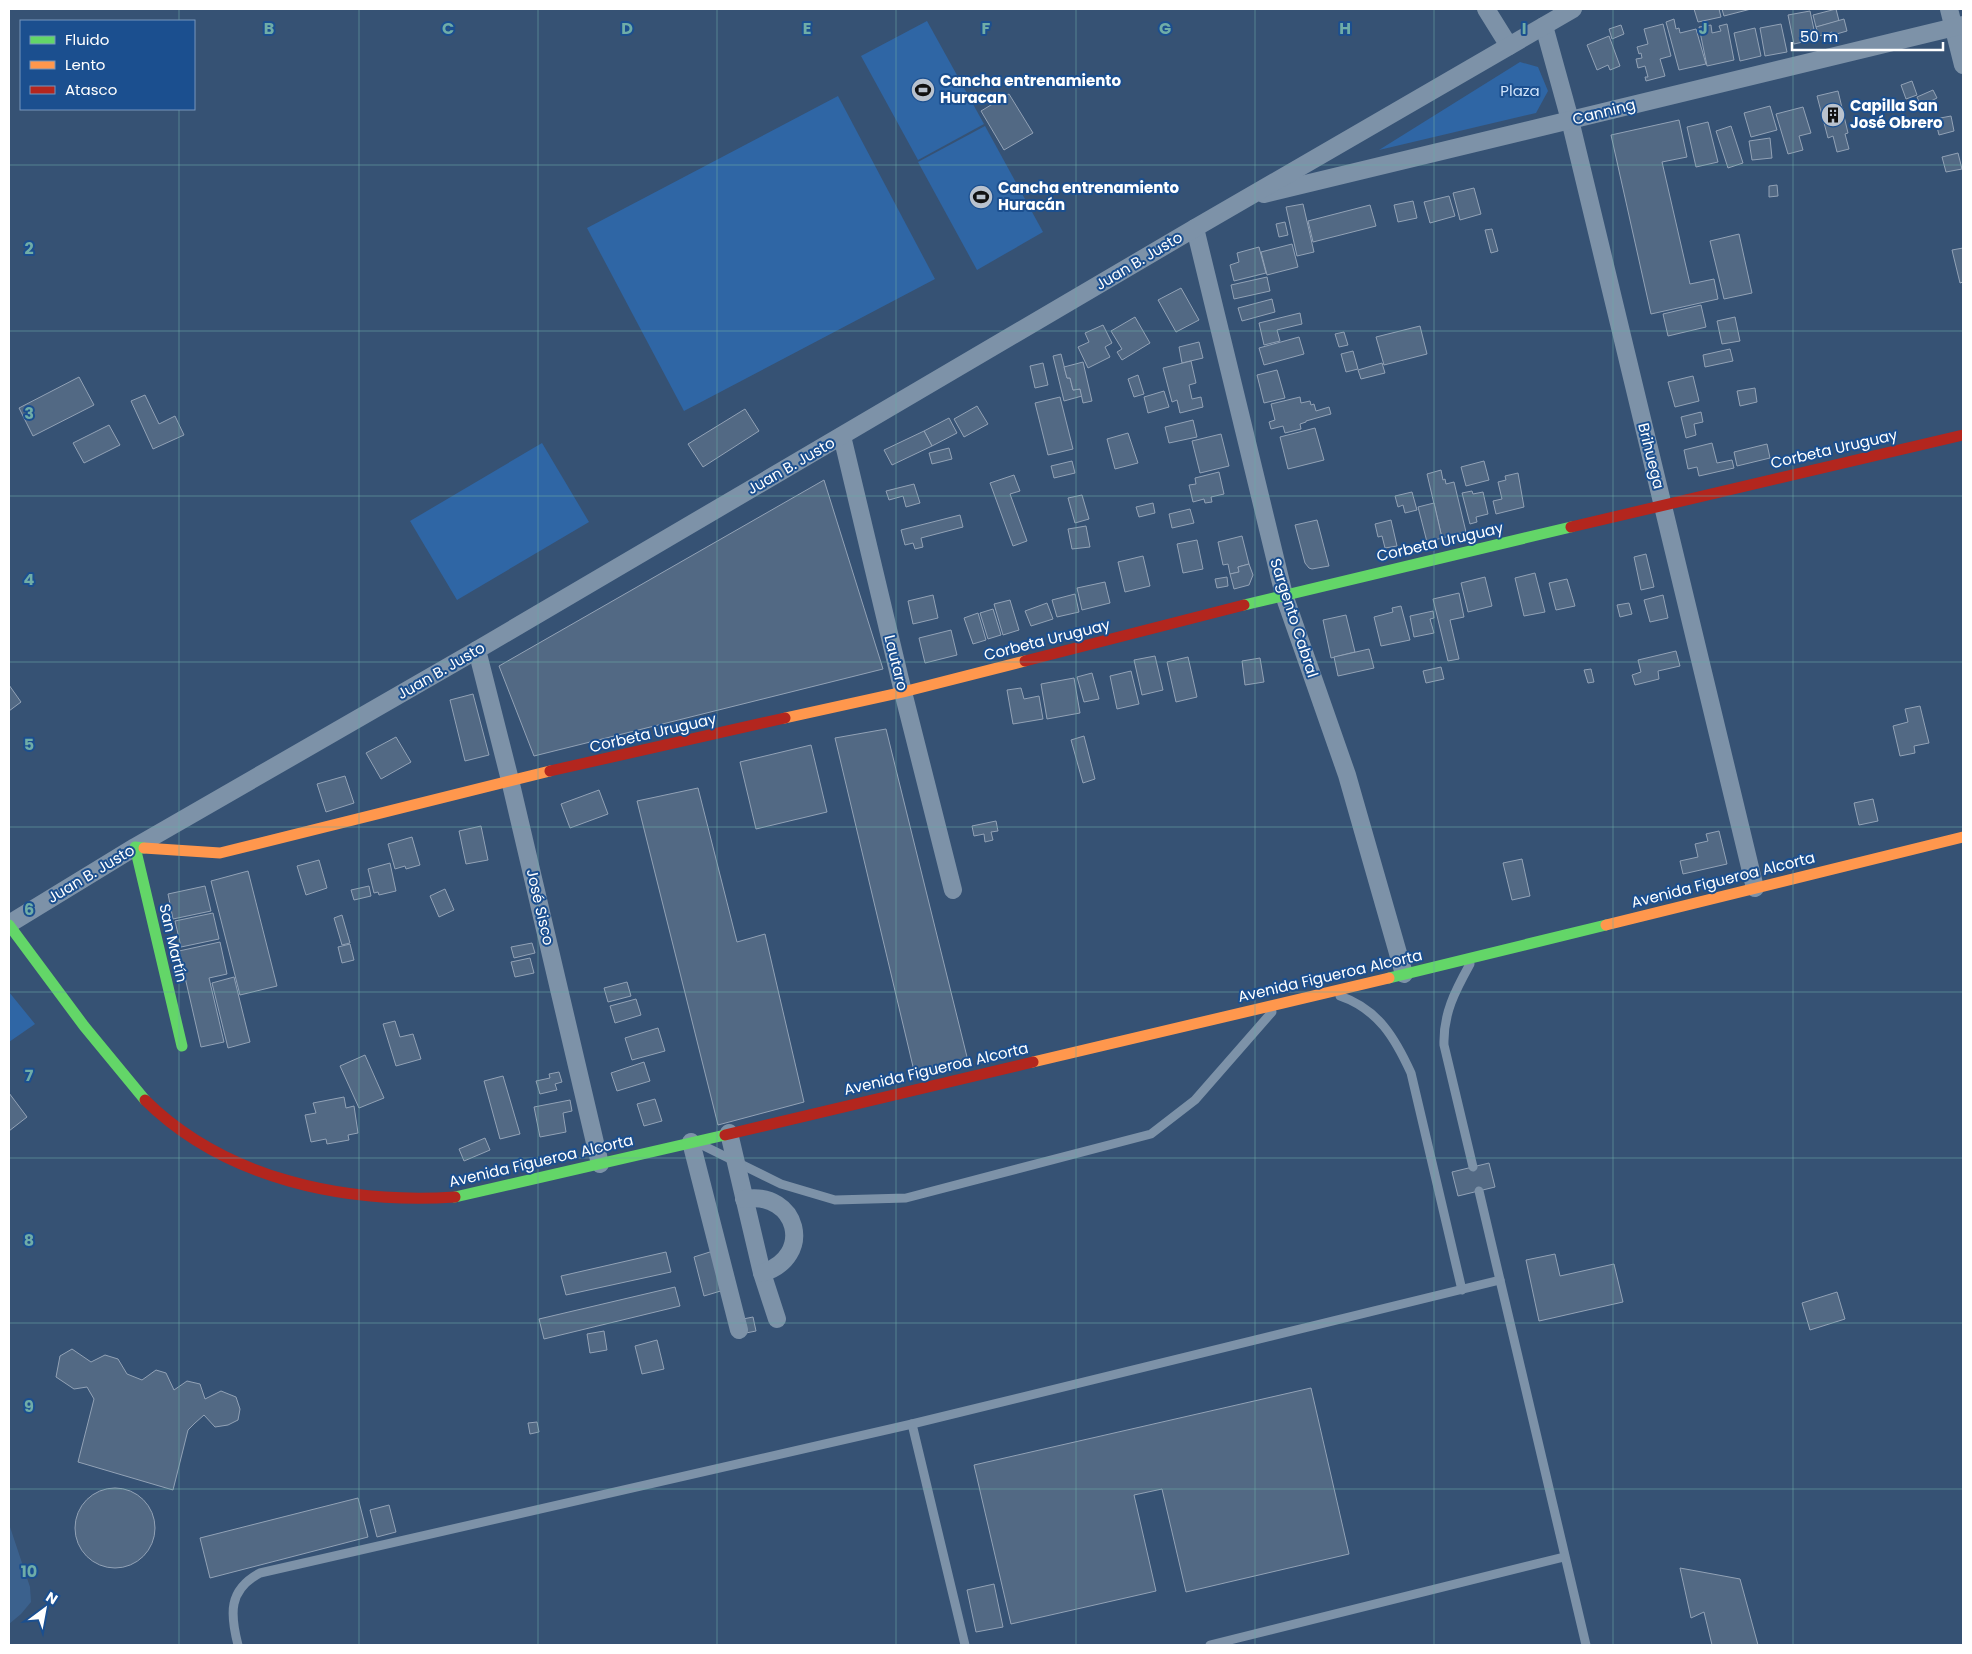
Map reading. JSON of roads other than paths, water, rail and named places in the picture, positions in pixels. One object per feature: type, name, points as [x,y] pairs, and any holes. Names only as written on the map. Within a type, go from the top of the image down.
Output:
[{"type":"main road","name":"Corbeta Uruguay","points":[[136,847],[220,853],[510,780],[903,692],[1284,595],[1663,504],[1963,435]]},
{"type":"main road","name":"Avenida Figueroa Alcorta","points":[[9,925],[91,1036],[131,1084],[158,1112],[215,1150],[250,1168],[294,1184],[365,1198],[430,1200],[460,1197],[1473,958],[1963,837]]},
{"type":"main road","name":"San Martín","points":[[136,847],[182,1046]]},
{"type":"street","points":[[1486,9],[1509,46]]},
{"type":"street","name":"Juan B. Justo","points":[[9,925],[136,847],[477,650],[1195,228],[1573,9]]},
{"type":"street","points":[[1949,9],[1958,26],[1963,65]]},
{"type":"street","name":"Brihuega","points":[[1544,26],[1570,120],[1755,888]]},
{"type":"street","name":"Canning","points":[[1245,199],[1958,26]]},
{"type":"street","name":"Sargento Cabral","points":[[1195,228],[1284,595],[1347,775],[1404,974]]},
{"type":"street","name":"Lautaro","points":[[842,436],[903,692],[953,890]]},
{"type":"street","name":"José Sisco","points":[[477,650],[510,780],[600,1164]]},
{"type":"street","points":[[729,1133],[762,1273],[777,1319]]},
{"type":"street","points":[[693,1142],[739,1330]]},
{"type":"street","points":[[744,1199],[756,1197],[769,1199],[780,1205],[794,1226],[794,1239],[791,1251],[784,1261],[774,1269],[762,1273]]},
{"type":"lane","points":[[1473,958],[1454,992],[1446,1014],[1443,1030],[1444,1045],[1473,1167]]},
{"type":"lane","points":[[1328,992],[1349,999],[1370,1012],[1387,1028],[1402,1052],[1411,1073],[1462,1290]]},
{"type":"lane","points":[[693,1142],[781,1184],[835,1200],[906,1198],[1151,1134],[1196,1100],[1281,1002]]},
{"type":"lane","points":[[1479,1190],[1586,1645]]},
{"type":"lane","points":[[238,1645],[232,1623],[233,1606],[246,1583],[260,1573],[912,1424],[1500,1280]]},
{"type":"lane","points":[[912,1424],[965,1645]]},
{"type":"lane","points":[[1210,1645],[1564,1557]]},
{"type":"place","name":"Cancha entrenamiento Huracan","points":[[923,90]]},
{"type":"place","name":"Capilla San José Obrero","points":[[1833,115]]},
{"type":"place","name":"Cancha entrenamiento Huracán","points":[[981,197]]},
{"type":"park label","name":"Plaza","points":[[1520,91]]}]
